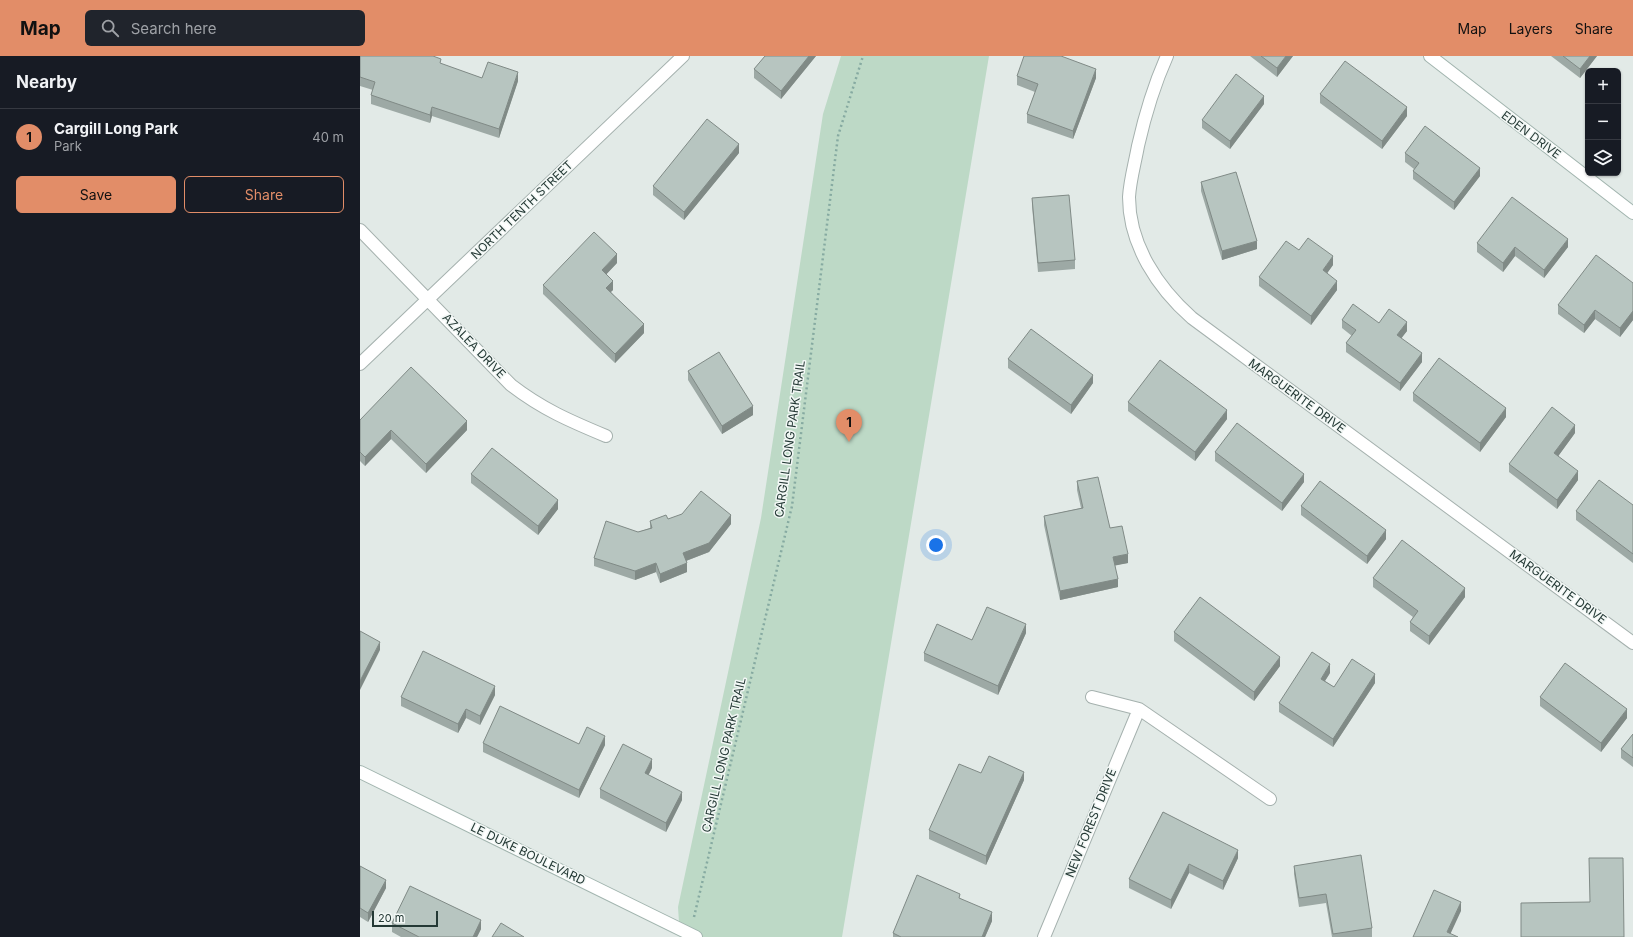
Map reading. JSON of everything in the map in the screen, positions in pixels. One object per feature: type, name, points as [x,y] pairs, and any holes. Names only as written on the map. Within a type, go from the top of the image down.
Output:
[{"type":"street","name":"NORTH TENTH STREET","points":[[360,364],[683,56]]},
{"type":"street","name":"MARGUERITE DRIVE","points":[[1167,56],[1146,113],[1134,165],[1129,197],[1135,233],[1143,254],[1161,286],[1176,304],[1192,318],[1633,643]]},
{"type":"street","name":"EDEN DRIVE","points":[[1430,56],[1633,213]]},
{"type":"street","name":"AZALEA DRIVE","points":[[360,230],[429,299],[499,373],[526,397],[555,415],[606,436]]},
{"type":"street","points":[[1092,697],[1139,709],[1270,798]]},
{"type":"street","name":"NEW FOREST DRIVE","points":[[1044,937],[1139,709]]},
{"type":"street","name":"LE DUKE BOULEVARD","points":[[360,772],[696,937]]},
{"type":"path","name":"CARGILL LONG PARK TRAIL","points":[[694,915],[792,506],[838,136],[863,56]]},
{"type":"green space","points":[[841,56],[989,56],[842,937],[680,937],[678,907],[761,518],[823,114]]},
{"type":"building","points":[[360,56],[433,56],[441,59],[440,63],[482,78],[488,62],[518,72],[499,129],[432,107],[430,115],[371,95],[375,82],[360,77]]},
{"type":"building","points":[[765,56],[809,56],[781,91],[754,69]]},
{"type":"building","points":[[1024,56],[1061,56],[1096,69],[1073,131],[1027,114],[1038,84],[1017,76]]},
{"type":"building","points":[[1261,56],[1286,56],[1277,68]]},
{"type":"building","points":[[1563,56],[1590,56],[1580,69]]},
{"type":"building","points":[[1345,61],[1407,107],[1382,141],[1320,94]]},
{"type":"building","points":[[1236,74],[1264,96],[1230,141],[1202,120]]},
{"type":"building","points":[[707,119],[739,144],[684,212],[653,186]]},
{"type":"building","points":[[1425,126],[1480,168],[1454,202],[1413,171],[1419,163],[1405,153]]},
{"type":"building","points":[[1236,172],[1257,241],[1222,251],[1201,182]]},
{"type":"building","points":[[1069,195],[1075,260],[1038,263],[1032,198]]},
{"type":"building","points":[[1512,197],[1568,239],[1544,270],[1515,247],[1503,263],[1477,243]]},
{"type":"building","points":[[594,232],[617,254],[602,270],[613,281],[606,288],[644,324],[615,354],[543,285]]},
{"type":"building","points":[[1308,238],[1333,256],[1323,270],[1337,281],[1311,316],[1259,277],[1286,241],[1299,250]]},
{"type":"building","points":[[1596,255],[1633,283],[1633,311],[1620,328],[1595,310],[1584,325],[1558,305]]},
{"type":"building","points":[[1353,304],[1379,323],[1389,309],[1407,322],[1397,335],[1422,353],[1400,383],[1346,343],[1356,330],[1342,320]]},
{"type":"building","points":[[1031,329],[1093,375],[1071,405],[1008,359]]},
{"type":"building","points":[[719,352],[753,406],[722,426],[688,371]]},
{"type":"building","points":[[1439,358],[1506,408],[1480,443],[1413,393]]},
{"type":"building","points":[[1160,360],[1227,410],[1195,452],[1128,402]]},
{"type":"building","points":[[411,367],[467,421],[426,464],[391,430],[365,457],[360,452],[360,420]]},
{"type":"building","points":[[1552,407],[1575,425],[1554,453],[1578,471],[1557,500],[1509,464]]},
{"type":"building","points":[[1237,423],[1304,474],[1282,503],[1215,452]]},
{"type":"building","points":[[492,448],[558,500],[538,526],[471,474]]},
{"type":"building","points":[[1098,477],[1110,528],[1122,526],[1128,554],[1113,557],[1118,579],[1060,591],[1044,516],[1083,508],[1077,481]]},
{"type":"building","points":[[1599,480],[1633,505],[1633,554],[1576,511]]},
{"type":"building","points":[[1320,481],[1386,530],[1367,556],[1301,506]]},
{"type":"building","points":[[701,491],[731,515],[709,543],[683,553],[687,563],[660,574],[656,563],[635,571],[594,558],[606,521],[638,532],[652,528],[650,521],[666,515],[668,519],[682,514]]},
{"type":"building","points":[[1402,540],[1465,588],[1429,636],[1410,622],[1418,611],[1373,578]]},
{"type":"building","points":[[1200,597],[1280,657],[1254,692],[1174,632]]},
{"type":"building","points":[[987,607],[1026,624],[998,686],[924,653],[937,624],[972,640]]},
{"type":"building","points":[[360,631],[380,642],[360,681]]},
{"type":"building","points":[[423,651],[495,686],[480,716],[466,709],[458,724],[401,697]]},
{"type":"building","points":[[1312,652],[1330,664],[1321,679],[1334,687],[1352,659],[1375,674],[1333,739],[1279,703]]},
{"type":"building","points":[[1565,663],[1627,709],[1601,743],[1540,697]]},
{"type":"building","points":[[500,706],[579,744],[587,727],[605,736],[579,790],[483,743]]},
{"type":"building","points":[[1633,734],[1633,758],[1621,749]]},
{"type":"building","points":[[623,744],[652,759],[645,773],[682,792],[666,823],[600,789]]},
{"type":"building","points":[[989,756],[1024,772],[986,856],[929,830],[959,764],[981,773]]},
{"type":"building","points":[[1163,812],[1238,850],[1223,881],[1189,864],[1171,900],[1129,879]]},
{"type":"building","points":[[1361,855],[1372,928],[1333,934],[1326,894],[1299,898],[1294,866]]},
{"type":"building","points":[[1589,858],[1623,858],[1624,937],[1521,937],[1521,903],[1590,902]]},
{"type":"building","points":[[360,866],[386,880],[368,913],[360,908]]},
{"type":"building","points":[[917,875],[960,894],[959,898],[992,912],[982,937],[901,937],[893,933]]},
{"type":"building","points":[[410,886],[481,920],[473,937],[419,937],[392,923]]},
{"type":"building","points":[[1434,890],[1461,902],[1447,932],[1458,937],[1413,937]]},
{"type":"building","points":[[501,923],[524,937],[492,937]]},
{"type":"place","name":"Cargill Long Park","points":[[849,442]]}]
